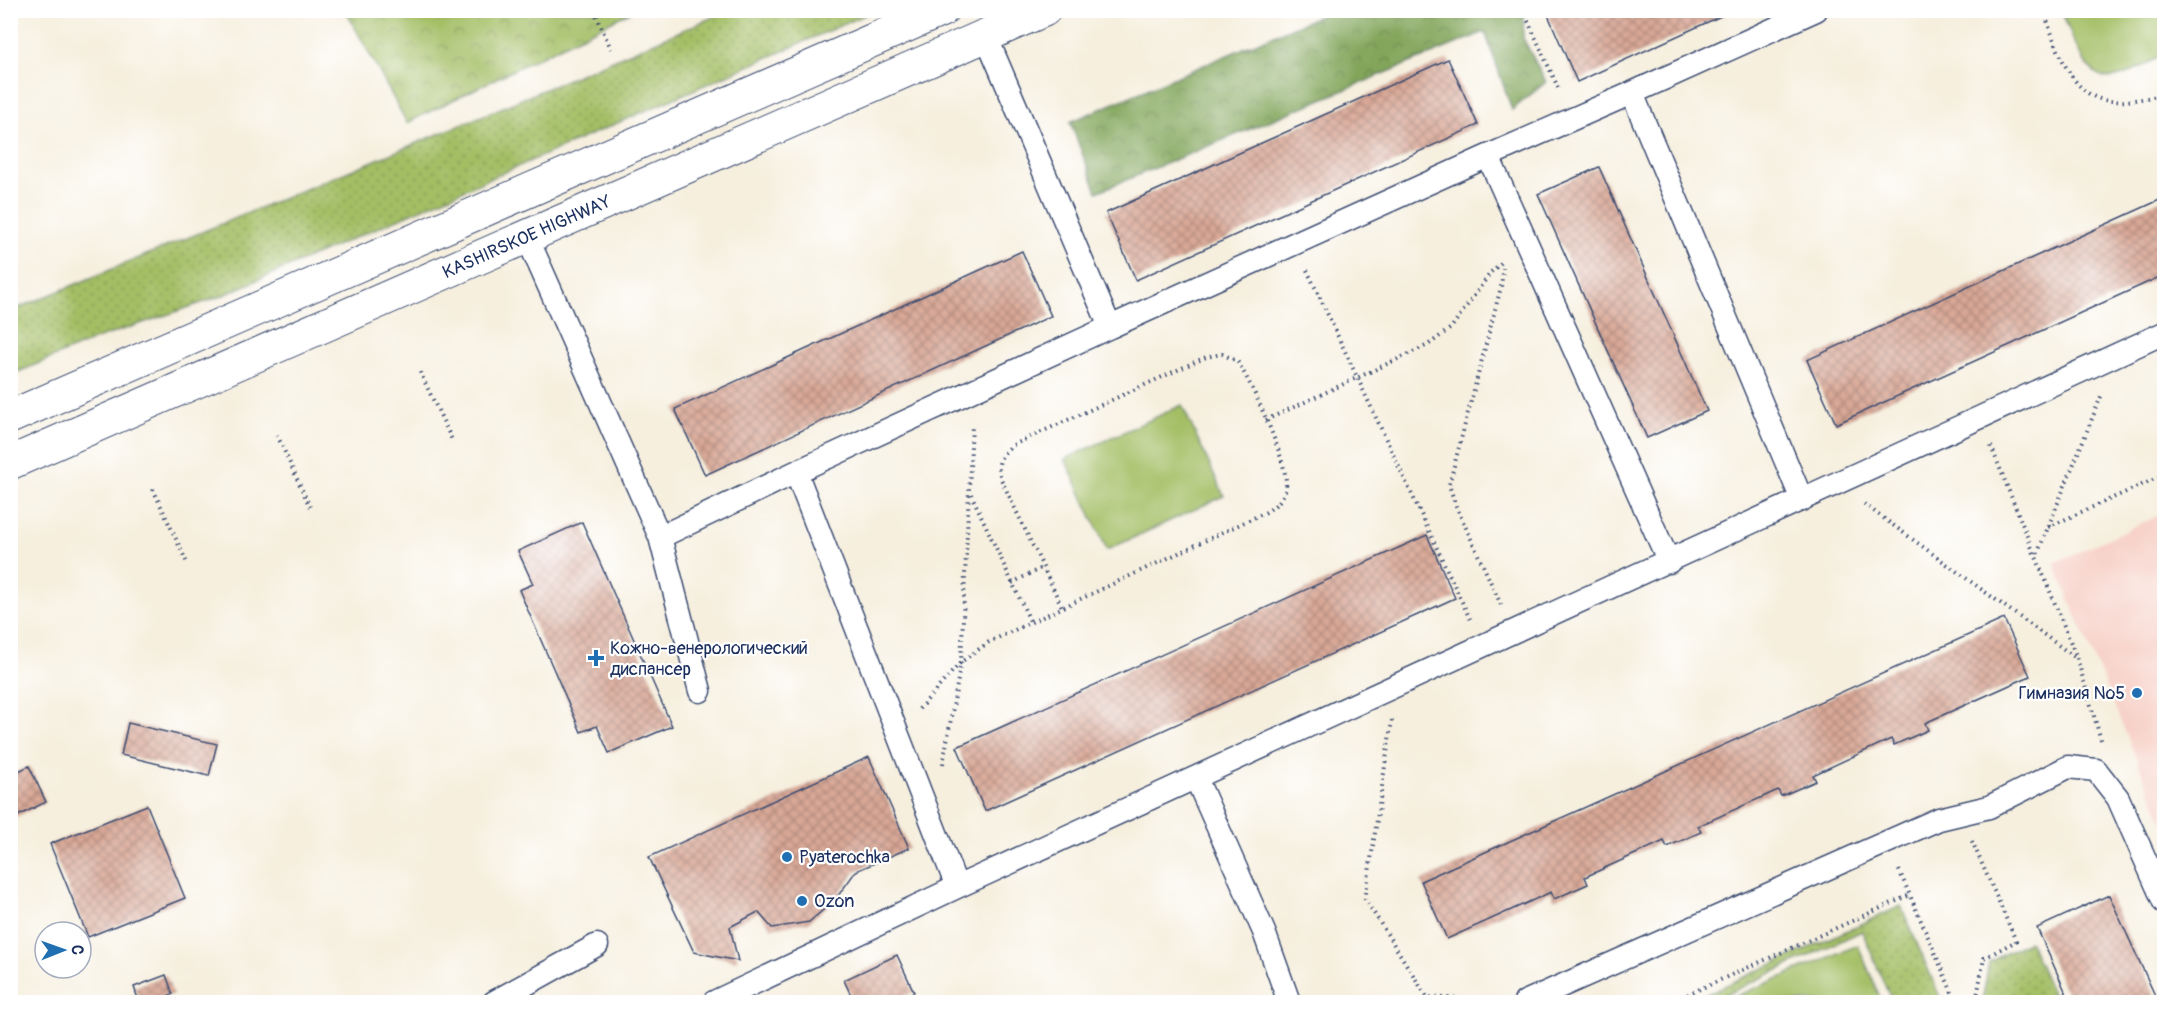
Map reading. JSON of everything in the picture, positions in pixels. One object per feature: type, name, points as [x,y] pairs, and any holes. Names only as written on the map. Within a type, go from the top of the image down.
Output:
[{"type":"main road","points":[[10,417],[942,10]]},
{"type":"main road","name":"KASHIRSKOE HIGHWAY","points":[[10,463],[1044,10]]},
{"type":"lane","points":[[660,537],[1294,242],[1816,10]]},
{"type":"lane","points":[[986,36],[1110,327]]},
{"type":"lane","points":[[1632,93],[1802,500]]},
{"type":"lane","points":[[1488,156],[1669,562]]},
{"type":"lane","points":[[527,237],[660,537],[700,691]]},
{"type":"lane","points":[[714,1002],[957,887],[2164,333]]},
{"type":"lane","points":[[796,472],[957,887]]},
{"type":"lane","points":[[1514,1002],[1939,819],[1989,807],[2068,767],[2096,770],[2118,798],[2164,902]]},
{"type":"lane","points":[[1196,778],[1264,932],[1289,1002]]},
{"type":"lane","points":[[494,1002],[597,945]]},
{"type":"path","points":[[594,10],[611,49]]},
{"type":"path","points":[[1523,10],[1573,119]]},
{"type":"path","points":[[2043,10],[2071,74],[2094,96],[2101,100],[2120,101],[2164,95]]},
{"type":"path","points":[[1294,242],[1483,647]]},
{"type":"path","points":[[1501,256],[1501,287],[1449,485],[1456,506],[1514,633]]},
{"type":"path","points":[[1266,420],[1407,356],[1441,337],[1461,317],[1481,285],[1502,262]]},
{"type":"path","points":[[897,734],[961,662],[989,642],[1274,507],[1284,494],[1286,479],[1266,420],[1237,361],[1230,356],[1214,355],[1013,445],[1002,454],[998,470],[1062,607]]},
{"type":"path","points":[[2036,557],[2119,355]]},
{"type":"path","points":[[420,372],[452,440]]},
{"type":"path","points":[[942,766],[961,662],[972,428],[962,395]]},
{"type":"path","points":[[1980,419],[2077,658],[2102,744]]},
{"type":"path","points":[[277,435],[310,507]]},
{"type":"path","points":[[2047,527],[2164,475]]},
{"type":"path","points":[[1837,484],[2077,658]]},
{"type":"path","points":[[153,489],[188,565]]},
{"type":"path","points":[[970,493],[1030,621]]},
{"type":"path","points":[[1012,583],[1043,567]]},
{"type":"path","points":[[1397,686],[1365,899],[1427,997]]},
{"type":"path","points":[[1961,814],[2016,941],[1984,958],[1976,1002]]},
{"type":"path","points":[[1887,842],[1956,1002]]},
{"type":"path","points":[[1671,1002],[1910,895]]},
{"type":"path","points":[[1422,1002],[1427,997],[1514,1002]]},
{"type":"shaded area","name":"Гимназия №5","points":[[2164,513],[2164,824],[2054,563]]},
{"type":"green space","points":[[1333,10],[1524,11],[1523,38],[1546,82],[1512,110],[1485,32],[1097,192],[1070,122]]},
{"type":"green space","points":[[346,11],[632,11],[407,123]]},
{"type":"green space","points":[[727,11],[874,11],[219,297],[96,339],[11,375],[11,311],[494,111]]},
{"type":"green space","points":[[2061,11],[2164,11],[2164,55],[2117,77],[2106,77],[2096,73],[2081,55]]},
{"type":"green space","points":[[1182,405],[1224,496],[1107,550],[1065,459]]},
{"type":"green space","points":[[1901,906],[1942,1002],[1892,1002],[1862,931],[1710,1002],[1689,1002]]},
{"type":"green space","points":[[2029,941],[2056,1002],[1982,1002],[1989,962]]},
{"type":"green space","points":[[1858,945],[1882,1002],[1722,1002]]},
{"type":"building","points":[[1559,10],[1734,10],[1577,82],[1548,15]]},
{"type":"building","points":[[1448,59],[1478,125],[1136,280],[1106,213]]},
{"type":"building","points":[[1599,167],[1707,411],[1647,438],[1538,194]]},
{"type":"building","points":[[2164,198],[2164,275],[1836,424],[1807,360]]},
{"type":"building","points":[[1022,251],[1051,316],[705,475],[675,409]]},
{"type":"building","name":"Кожно-венерологический диспансер","points":[[582,522],[672,726],[609,753],[597,726],[581,732],[519,590],[533,584],[518,551]]},
{"type":"building","points":[[1427,535],[1455,598],[985,811],[957,747]]},
{"type":"building","points":[[2004,619],[2030,676],[1925,723],[1928,730],[1894,745],[1891,739],[1813,775],[1816,781],[1781,796],[1778,790],[1698,826],[1701,832],[1667,847],[1664,841],[1585,877],[1588,884],[1554,899],[1551,892],[1447,939],[1421,881]]},
{"type":"building","points":[[128,723],[217,744],[209,776],[121,755]]},
{"type":"building","points":[[869,757],[909,848],[856,871],[835,900],[809,922],[772,928],[758,912],[730,927],[738,961],[694,952],[649,857]]},
{"type":"building","points":[[29,766],[46,802],[10,820],[10,775]]},
{"type":"building","points":[[147,805],[185,898],[93,935],[93,920],[81,920],[50,844]]},
{"type":"building","points":[[2109,895],[2158,1002],[2070,1002],[2037,928]]},
{"type":"building","points":[[897,955],[914,992],[892,1002],[854,1002],[844,980]]},
{"type":"building","points":[[166,975],[173,994],[151,1002],[139,1002],[134,987]]},
{"type":"place","name":"Кожно-венерологический диспансер","points":[[596,658]]},
{"type":"place","name":"Гимназия №5","points":[[2137,693]]},
{"type":"place","name":"Pyaterochka","points":[[787,857]]},
{"type":"place","name":"Ozon","points":[[802,901]]}]
